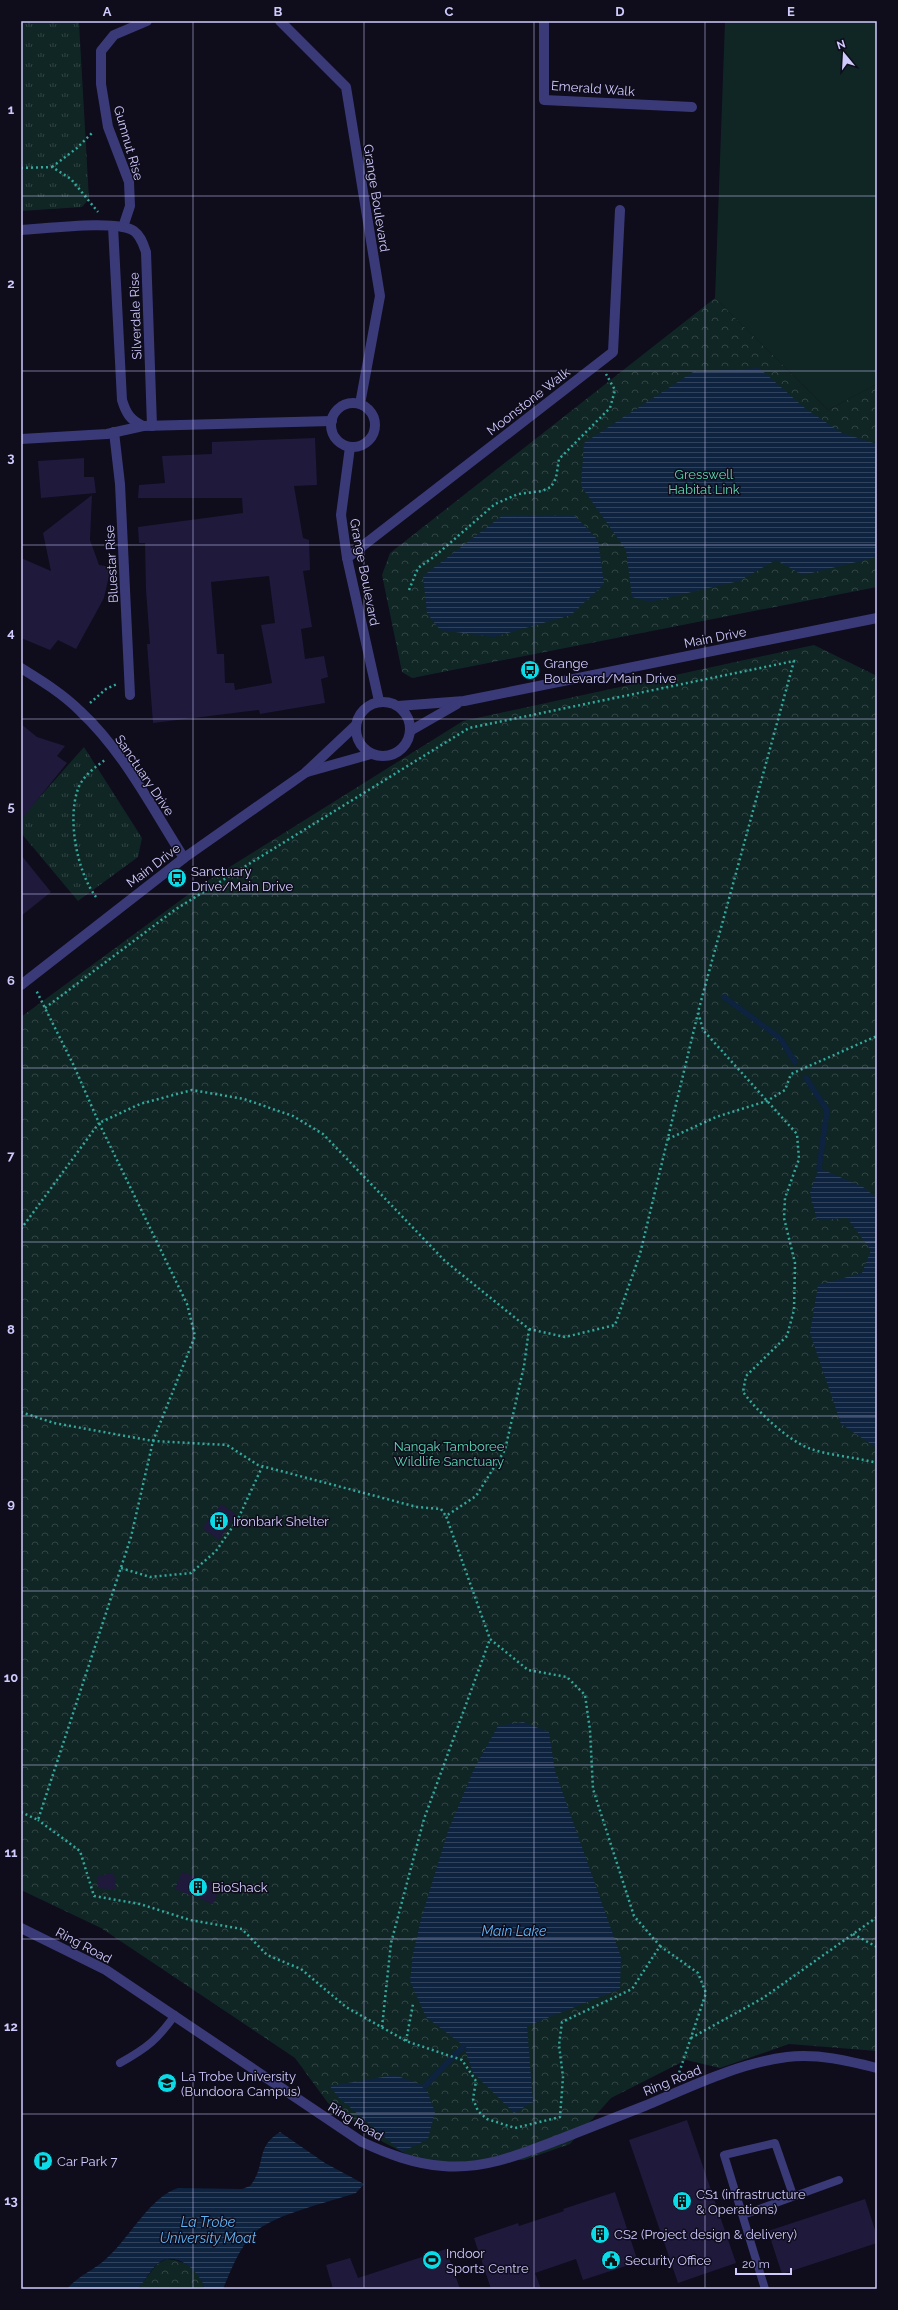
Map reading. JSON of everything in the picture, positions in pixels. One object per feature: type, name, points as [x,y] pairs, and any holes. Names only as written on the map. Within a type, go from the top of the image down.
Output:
[{"type":"street","name":"Gumnut Rise","points":[[118,226],[130,206],[129,182],[108,128],[101,84],[101,51],[114,35],[147,21]]},
{"type":"street","name":"Grange Boulevard","points":[[280,21],[346,87],[380,296],[360,404]]},
{"type":"street","name":"Emerald Walk","points":[[544,21],[544,100],[692,107]]},
{"type":"street","name":"Moonstone Walk","points":[[347,558],[613,352],[620,210]]},
{"type":"street","points":[[21,230],[118,226]]},
{"type":"street","name":"Silverdale Rise","points":[[118,226],[134,230],[146,252],[148,426],[132,420],[126,412],[122,400],[118,226]]},
{"type":"street","points":[[347,404],[360,404],[372,414],[375,429],[368,442],[361,446],[350,447],[337,440],[333,433],[332,421],[340,408],[347,404]]},
{"type":"street","points":[[21,439],[114,432],[148,426],[332,421]]},
{"type":"street","name":"Bluestar Rise","points":[[114,432],[120,484],[130,695]]},
{"type":"street","name":"Grange Boulevard","points":[[350,447],[341,515],[347,558],[379,702]]},
{"type":"street","name":"Main Drive","points":[[398,706],[464,701],[877,618]]},
{"type":"street","name":"Sanctuary Drive","points":[[21,668],[54,689],[81,711],[116,751],[184,858]]},
{"type":"street","name":"Main Drive","points":[[410,731],[464,701]]},
{"type":"street","points":[[379,702],[398,706],[407,716],[410,731],[404,747],[397,753],[380,757],[371,754],[358,742],[355,726],[363,709],[379,702]]},
{"type":"street","name":"Main Drive","points":[[21,985],[184,858],[305,773],[355,726]]},
{"type":"street","name":"Main Drive","points":[[305,773],[371,754]]},
{"type":"street","name":"Ring Road","points":[[21,1928],[106,1970],[362,2142],[389,2154],[443,2166],[486,2164],[512,2158],[673,2093],[755,2063],[789,2057],[843,2060],[877,2068]]},
{"type":"lane","points":[[120,2064],[144,2050],[156,2040],[175,2016]]},
{"type":"lane","points":[[765,2289],[745,2230],[743,2215],[724,2155],[775,2143],[792,2195]]},
{"type":"lane","points":[[743,2215],[792,2195],[839,2180]]},
{"type":"path","points":[[52,167],[77,148],[92,133]]},
{"type":"path","points":[[21,168],[52,167],[71,179],[98,212],[98,226]]},
{"type":"path","points":[[409,590],[418,568],[435,556],[495,504],[518,494],[542,491],[551,487],[556,478],[559,459],[610,408],[615,390],[600,362]]},
{"type":"path","points":[[21,1229],[99,1123],[140,1104],[192,1090],[244,1098],[293,1116],[323,1134],[445,1261],[529,1329],[565,1337],[615,1325],[640,1254],[698,1012],[794,662],[469,728],[176,909],[45,1008]]},
{"type":"path","points":[[81,711],[106,689],[119,683],[129,682]]},
{"type":"path","points":[[96,897],[87,886],[79,860],[75,837],[74,803],[78,788],[84,778],[116,751]]},
{"type":"path","points":[[30,978],[187,1304],[195,1336],[152,1441],[131,1537],[38,1820]]},
{"type":"path","points":[[698,1012],[703,1030],[797,1134],[799,1159],[785,1198],[784,1218],[795,1263],[794,1310],[787,1336],[746,1376],[742,1392],[756,1409],[781,1430],[810,1448],[877,1463]]},
{"type":"path","points":[[668,1139],[716,1117],[767,1101],[785,1090],[791,1074],[877,1036]]},
{"type":"path","points":[[446,1516],[476,1496],[504,1450],[524,1366],[529,1329]]},
{"type":"path","points":[[21,1412],[54,1423],[152,1441],[227,1445],[262,1467],[417,1507],[441,1509],[446,1516],[490,1639],[528,1670],[567,1677],[585,1695],[590,1730],[593,1789],[634,1916],[660,1946],[698,1973],[706,1993],[673,2093]]},
{"type":"path","points":[[121,1568],[150,1577],[191,1573],[216,1551],[238,1519],[262,1467]]},
{"type":"path","points":[[382,2027],[391,1943],[424,1819],[490,1639]]},
{"type":"path","points":[[21,1812],[38,1820],[80,1851],[94,1896],[140,1904],[190,1920],[242,1929],[267,1955],[301,1969],[346,2007],[406,2041],[462,2060],[476,2080],[473,2099],[478,2111],[487,2119],[515,2128],[560,2117],[563,2077],[559,2045],[562,2022],[632,1989],[660,1946]]},
{"type":"path","points":[[691,2038],[763,1998],[877,1917]]},
{"type":"path","points":[[853,1934],[877,1947]]},
{"type":"path","points":[[406,2041],[412,2003]]},
{"type":"green space","points":[[21,21],[83,21],[79,23],[89,199],[82,207],[21,211]]},
{"type":"green space","points":[[725,21],[877,21],[877,384],[828,410],[715,298]]},
{"type":"green space","name":"Gresswell Habitat Link","points":[[715,298],[828,410],[877,384],[877,587],[412,678],[402,672],[382,575],[390,553]]},
{"type":"green space","name":"Nangak Tamboree Wildlife Sanctuary","points":[[814,645],[877,676],[877,2051],[789,2044],[720,2068],[686,2060],[611,2098],[570,2144],[524,2160],[466,2161],[444,2165],[410,2156],[383,2142],[328,2103],[295,2058],[101,1928],[21,1890],[21,1017],[204,883],[463,721]]},
{"type":"green space","points":[[84,747],[142,838],[138,857],[78,901],[21,833],[21,818]]},
{"type":"green space","points":[[167,2259],[179,2261],[193,2269],[204,2285],[203,2289],[138,2289],[157,2264]]},
{"type":"water","points":[[759,368],[806,409],[842,433],[877,444],[877,557],[803,575],[776,560],[739,581],[649,602],[632,597],[626,550],[581,486],[584,443],[693,372]]},
{"type":"water","points":[[503,515],[575,516],[598,540],[604,584],[571,615],[494,637],[440,630],[427,613],[423,576]]},
{"type":"water","points":[[819,1168],[863,1187],[877,1198],[877,1448],[841,1424],[810,1333],[818,1285],[862,1273],[871,1250],[847,1218],[817,1220],[810,1193]]},
{"type":"water","name":"Main Lake","points":[[523,1722],[549,1732],[555,1771],[621,1957],[620,1989],[527,2026],[533,2102],[514,2113],[473,2073],[464,2046],[426,2017],[410,1981],[413,1954],[421,1919],[448,1831],[474,1769],[498,1726]]},
{"type":"water","points":[[395,2075],[425,2086],[435,2112],[428,2139],[402,2152],[338,2097],[330,2086]]},
{"type":"water","name":"La Trobe University Moat","points":[[280,2132],[325,2163],[364,2184],[356,2193],[287,2215],[262,2226],[244,2245],[223,2289],[203,2289],[204,2285],[190,2267],[178,2260],[171,2259],[164,2260],[157,2264],[138,2289],[67,2289],[108,2257],[149,2209],[168,2193],[178,2188],[242,2189],[250,2186],[258,2171],[267,2144]]},
{"type":"building","points":[[315,438],[317,485],[294,486],[303,538],[309,540],[310,570],[303,571],[312,627],[301,629],[305,659],[324,656],[328,677],[321,679],[325,703],[260,714],[259,710],[153,723],[147,644],[150,644],[146,590],[145,543],[139,543],[138,527],[243,513],[242,498],[138,498],[139,485],[165,483],[162,456],[212,454],[212,442]],"holes":[[[269,576],[275,623],[261,625],[272,683],[235,690],[234,683],[225,683],[224,654],[217,654],[211,582]]]},
{"type":"building","points":[[84,458],[84,477],[94,477],[96,493],[41,498],[38,461]]},
{"type":"building","points":[[92,495],[90,540],[99,565],[111,567],[104,598],[76,649],[58,640],[50,650],[21,638],[21,558],[51,571],[43,533]]},
{"type":"building","points":[[21,724],[37,737],[65,746],[57,756],[67,763],[21,820]]},
{"type":"building","points":[[21,855],[51,892],[21,916]]},
{"type":"building","name":"Ironbark Shelter","points":[[221,1504],[236,1514],[219,1540],[202,1528]]},
{"type":"building","name":"BioShack","points":[[182,1872],[221,1886],[213,1904],[175,1889]]},
{"type":"building","points":[[114,1873],[116,1890],[98,1888],[97,1876]]},
{"type":"building","name":"CS1 (infrastructure & Operations)","points":[[687,2120],[736,2263],[678,2283],[629,2140]]},
{"type":"building","points":[[615,2192],[638,2262],[583,2280],[576,2259],[535,2273],[541,2289],[491,2289],[474,2238],[518,2223],[519,2226],[564,2211],[563,2209]]},
{"type":"building","points":[[865,2199],[877,2236],[877,2243],[782,2274],[768,2231]]},
{"type":"building","name":"Indoor Sports Centre","points":[[446,2249],[460,2289],[333,2289],[326,2265],[350,2258],[358,2278]]},
{"type":"waterway","points":[[724,997],[780,1038],[795,1062]]},
{"type":"waterway","points":[[806,1078],[827,1110],[819,1168]]},
{"type":"waterway","points":[[425,2086],[464,2046]]},
{"type":"place","name":"Grange Boulevard/Main Drive","points":[[530,670]]},
{"type":"place","name":"Sanctuary Drive/Main Drive","points":[[177,878]]},
{"type":"place","name":"Ironbark Shelter","points":[[219,1521]]},
{"type":"place","name":"BioShack","points":[[198,1887]]},
{"type":"place","name":"La Trobe University (Bundoora Campus)","points":[[167,2083]]},
{"type":"place","name":"Car Park 7","points":[[43,2161]]},
{"type":"place","name":"CS1 (infrastructure & Operations)","points":[[682,2201]]},
{"type":"place","name":"CS2 (Project design & delivery)","points":[[600,2234]]},
{"type":"place","name":"Indoor Sports Centre","points":[[432,2260]]},
{"type":"place","name":"Security Office","points":[[611,2260]]}]
